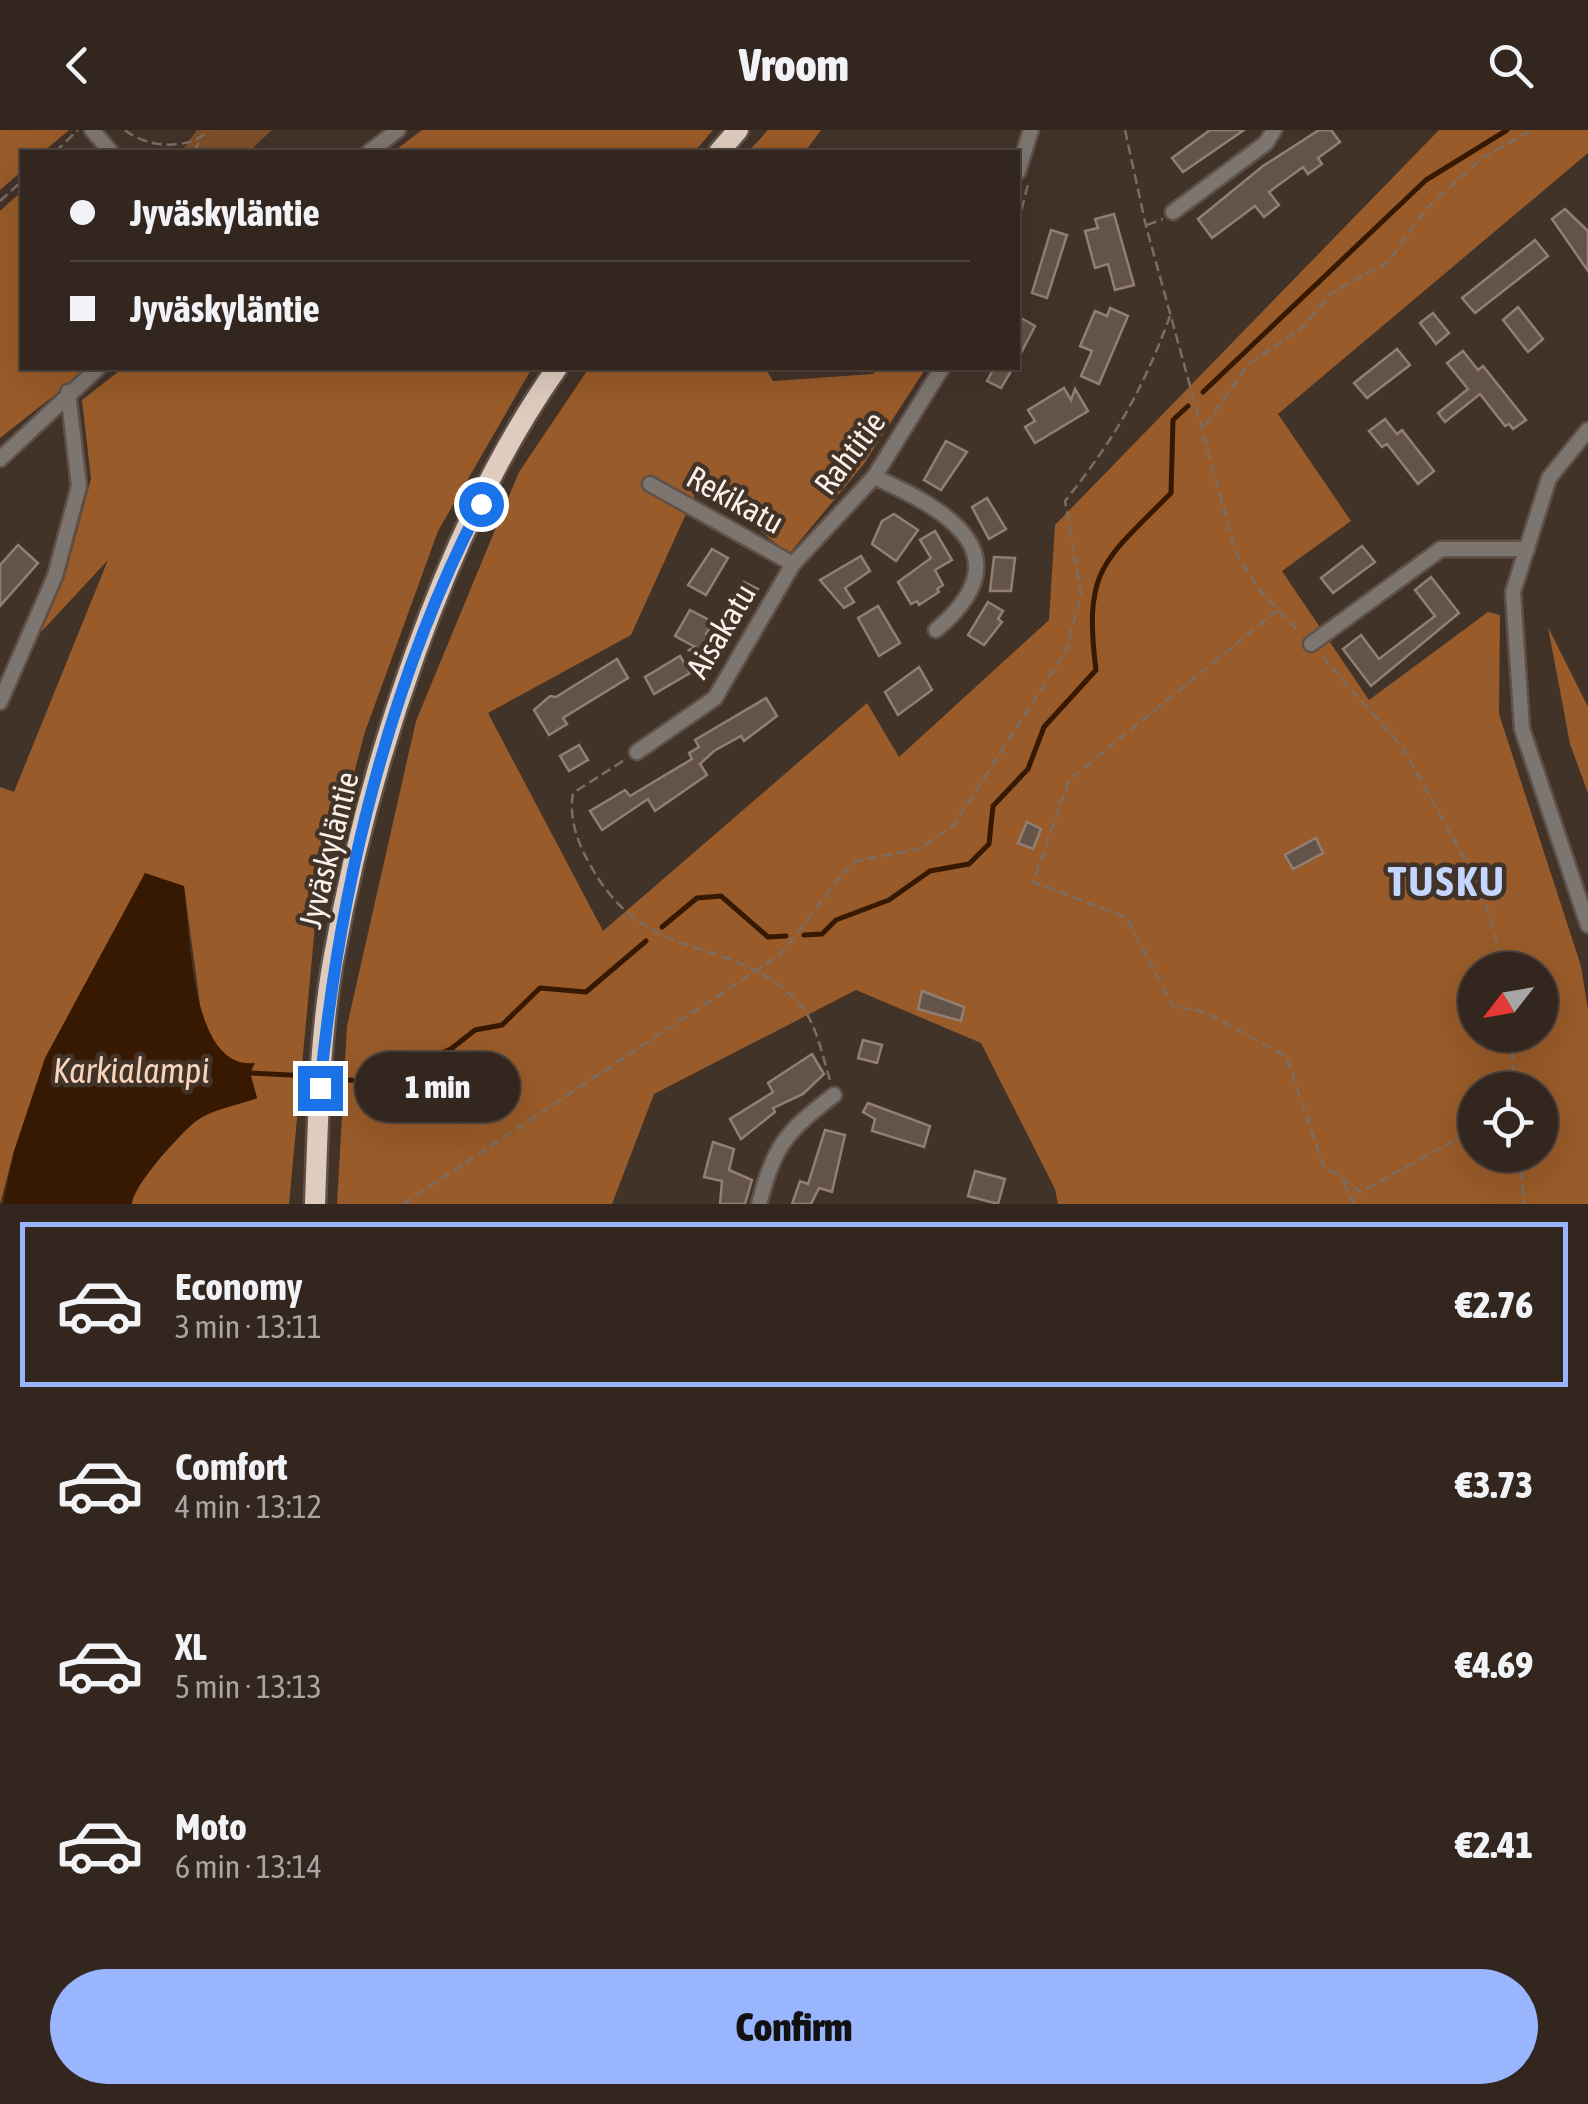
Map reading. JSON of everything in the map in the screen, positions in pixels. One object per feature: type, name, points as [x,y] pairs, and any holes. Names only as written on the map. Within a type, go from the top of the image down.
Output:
[{"type":"highway","points":[[721,150],[738,130]]},
{"type":"highway","name":"Jyväskyläntie","points":[[314,1204],[333,962],[382,761],[445,573],[534,400],[556,370]]},
{"type":"street","points":[[92,130],[109,150]]},
{"type":"street","points":[[372,150],[398,130]]},
{"type":"street","points":[[1020,166],[1031,130]]},
{"type":"street","points":[[1173,212],[1266,143],[1274,130]]},
{"type":"street","points":[[0,458],[96,370]]},
{"type":"street","name":"Rahtitie","points":[[793,564],[874,478],[941,370]]},
{"type":"street","points":[[0,702],[55,576],[79,486],[68,392]]},
{"type":"street","points":[[1588,430],[1549,478],[1514,592],[1522,730],[1588,925]]},
{"type":"street","points":[[874,478],[946,516],[960,527],[973,549],[977,582],[963,608],[936,630]]},
{"type":"street","name":"Rekikatu","points":[[650,484],[793,564]]},
{"type":"street","points":[[1311,644],[1441,549],[1527,549]]},
{"type":"street","name":"Aisakatu","points":[[636,752],[715,698],[793,564]]},
{"type":"street","points":[[760,1204],[770,1165],[790,1129],[834,1095]]},
{"type":"path","points":[[58,150],[78,130]]},
{"type":"path","points":[[125,130],[150,144],[201,139]]},
{"type":"path","points":[[195,150],[209,130]]},
{"type":"path","points":[[1125,130],[1170,316],[1204,426],[1236,553],[1278,610],[1404,748],[1482,892],[1500,952]]},
{"type":"path","points":[[1204,426],[1248,365],[1304,326],[1330,294],[1388,262],[1426,209],[1482,158],[1532,130]]},
{"type":"path","points":[[0,201],[20,183]]},
{"type":"path","points":[[403,1204],[781,954],[852,862],[919,849],[953,826],[1066,651],[1081,595],[1065,501],[1116,435],[1144,386],[1170,316]]},
{"type":"path","points":[[1278,610],[1069,780],[1033,882],[1126,918],[1174,1006],[1204,1012],[1286,1056],[1323,1164],[1360,1192],[1458,1139]]},
{"type":"path","points":[[636,752],[573,793],[570,809],[582,850],[600,884],[616,907],[651,933],[754,970],[799,1003],[816,1036],[834,1095]]},
{"type":"path","points":[[1521,1172],[1524,1204]]},
{"type":"path","points":[[1342,1178],[1354,1204]]},
{"type":"shaded area","points":[[0,130],[69,130],[45,150],[20,150],[20,173],[0,190]]},
{"type":"shaded area","points":[[197,130],[272,130],[254,150],[182,150]]},
{"type":"shaded area","points":[[422,130],[713,130],[696,150],[396,150]]},
{"type":"shaded area","points":[[768,130],[821,130],[806,150],[750,150]]},
{"type":"shaded area","points":[[1439,130],[1588,130],[1588,153],[1278,414],[1351,521],[1282,571],[1369,700],[1488,612],[1500,615],[1499,714],[1581,966],[1588,1010],[1588,1204],[1058,1204],[1055,1189],[981,1043],[856,990],[654,1094],[612,1204],[337,1204],[347,1026],[416,721],[519,472],[588,370],[766,370],[773,381],[873,374],[876,370],[925,370],[863,465],[789,554],[700,483],[631,635],[488,713],[603,931],[867,703],[899,757],[1049,620],[1055,525]]},
{"type":"shaded area","points":[[20,193],[20,370],[86,370],[0,438],[0,211]]},
{"type":"shaded area","points":[[120,370],[531,370],[438,531],[365,732],[316,915],[289,1204],[132,1204],[148,1173],[196,1121],[257,1098],[250,1073],[217,1052],[202,1019],[184,886],[14,1151],[0,1204],[0,787],[14,792],[108,560],[41,632],[65,576],[91,479],[82,400]]},
{"type":"shaded area","points":[[1548,627],[1588,707],[1588,793],[1570,744]]},
{"type":"water","name":"Karkialampi","points":[[145,873],[184,886],[192,964],[206,1022],[217,1045],[234,1060],[255,1063],[250,1073],[257,1098],[196,1121],[148,1173],[132,1204],[3,1204],[14,1151],[45,1058]]},
{"type":"building","points":[[1210,130],[1244,130],[1183,172],[1172,158]]},
{"type":"building","points":[[1319,130],[1331,130],[1340,142],[1318,158],[1322,164],[1308,174],[1303,167],[1269,192],[1279,205],[1264,217],[1255,206],[1212,238],[1198,219],[1263,166]]},
{"type":"building","points":[[1565,209],[1588,231],[1588,271],[1552,219]]},
{"type":"building","points":[[1114,214],[1134,285],[1115,290],[1108,264],[1095,268],[1085,231],[1098,228],[1095,219]]},
{"type":"building","points":[[1051,230],[1067,235],[1047,298],[1032,293]]},
{"type":"building","points":[[1535,240],[1548,256],[1475,313],[1462,298]]},
{"type":"building","points":[[1518,307],[1543,339],[1528,352],[1503,320]]},
{"type":"building","points":[[1110,308],[1128,316],[1099,384],[1081,376],[1092,351],[1080,346],[1095,311],[1107,316]]},
{"type":"building","points":[[1433,313],[1449,333],[1436,344],[1420,323]]},
{"type":"building","points":[[1020,320],[1035,326],[1020,355]]},
{"type":"building","points":[[1397,349],[1410,365],[1367,398],[1354,383]]},
{"type":"building","points":[[1463,351],[1478,370],[1483,366],[1526,420],[1513,429],[1509,424],[1505,426],[1480,394],[1445,422],[1438,413],[1468,389],[1447,363]]},
{"type":"building","points":[[993,370],[1012,370],[1001,388],[987,381]]},
{"type":"building","points":[[1064,388],[1071,400],[1075,389],[1088,411],[1035,443],[1025,427],[1035,421],[1028,410]]},
{"type":"building","points":[[1385,419],[1397,434],[1402,430],[1434,471],[1418,484],[1387,444],[1382,447],[1369,431]]},
{"type":"building","points":[[946,441],[967,452],[941,490],[924,480]]},
{"type":"building","points":[[987,498],[1006,529],[989,539],[972,507]]},
{"type":"building","points":[[894,514],[918,530],[896,561],[872,544],[882,521]]},
{"type":"building","points":[[935,531],[952,560],[935,570],[943,585],[937,589],[939,592],[919,605],[917,601],[911,604],[898,582],[931,558],[920,540]]},
{"type":"building","points":[[18,545],[38,563],[0,606],[0,565]]},
{"type":"building","points":[[1362,546],[1375,562],[1333,593],[1321,578]]},
{"type":"building","points":[[712,549],[728,558],[706,595],[688,585]]},
{"type":"building","points":[[861,556],[870,571],[845,588],[854,602],[844,608],[820,580]]},
{"type":"building","points":[[994,557],[1015,558],[1011,591],[990,591]]},
{"type":"building","points":[[1431,577],[1459,613],[1371,686],[1343,649],[1361,635],[1379,659],[1435,616],[1415,590]]},
{"type":"building","points":[[744,582],[758,589],[743,616],[730,608]]},
{"type":"building","points":[[988,602],[1003,611],[998,619],[1002,622],[984,645],[968,635]]},
{"type":"building","points":[[878,606],[900,643],[879,656],[858,618]]},
{"type":"building","points":[[690,610],[713,622],[706,634],[727,645],[716,665],[689,650],[695,647],[675,636]]},
{"type":"building","points":[[680,656],[690,673],[654,694],[645,677]]},
{"type":"building","points":[[617,659],[628,678],[563,718],[567,724],[549,735],[534,710],[550,696],[556,697]]},
{"type":"building","points":[[919,667],[932,690],[898,715],[885,692]]},
{"type":"building","points":[[766,698],[777,716],[744,741],[741,736],[714,751],[700,764],[707,775],[655,811],[648,799],[602,830],[590,811],[625,790],[630,796],[692,759],[689,753],[699,747],[695,740]]},
{"type":"building","points":[[579,745],[588,760],[569,771],[560,756]]},
{"type":"building","points":[[1027,822],[1041,829],[1033,849],[1018,843]]},
{"type":"building","points":[[1316,838],[1323,853],[1293,869],[1285,855]]},
{"type":"building","points":[[922,991],[964,1007],[961,1021],[918,1009]]},
{"type":"building","points":[[863,1040],[882,1045],[877,1063],[858,1058]]},
{"type":"building","points":[[812,1054],[824,1074],[803,1094],[773,1108],[775,1112],[741,1139],[730,1119],[773,1092],[768,1083]]},
{"type":"building","points":[[868,1103],[930,1126],[924,1147],[872,1131],[875,1119],[863,1112]]},
{"type":"building","points":[[825,1130],[845,1135],[832,1192],[819,1188],[811,1204],[792,1204],[800,1181],[808,1184]]},
{"type":"building","points":[[713,1142],[734,1149],[729,1170],[752,1180],[745,1204],[720,1204],[722,1181],[704,1177]]},
{"type":"building","points":[[975,1171],[1005,1179],[998,1204],[968,1196]]},
{"type":"waterway","points":[[1203,392],[1426,180],[1507,130]]},
{"type":"waterway","points":[[804,935],[822,934],[836,920],[889,900],[930,871],[969,864],[989,844],[993,806],[1028,769],[1044,727],[1096,670],[1096,587],[1114,552],[1171,493],[1173,420],[1188,406]]},
{"type":"waterway","points":[[662,927],[697,898],[721,896],[768,937],[786,936]]},
{"type":"waterway","points":[[339,1079],[370,1082],[451,1049],[475,1030],[502,1025],[540,988],[586,992],[646,941]]},
{"type":"waterway","points":[[250,1073],[310,1076]]},
{"type":"district","name":"TUSKU","points":[[1447,881]]},
{"type":"route","points":[[320,1088],[333,962],[382,761],[445,573],[481,504]]}]
